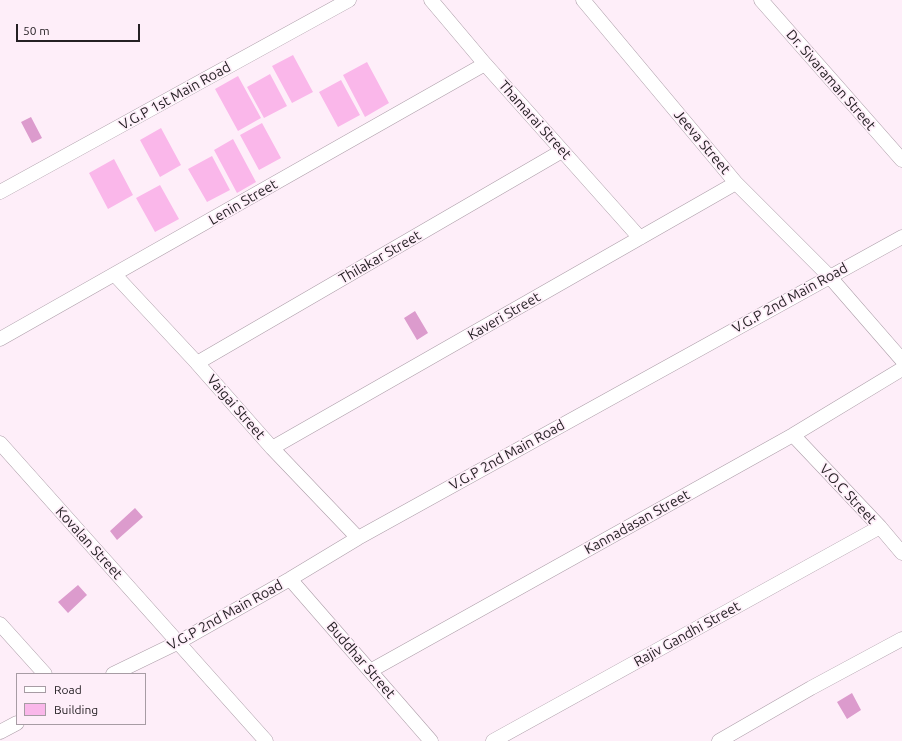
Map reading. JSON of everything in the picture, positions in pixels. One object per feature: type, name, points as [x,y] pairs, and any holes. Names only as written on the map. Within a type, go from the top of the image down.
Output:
[{"type":"street","name":"V.G.P 1st Main Road","points":[[0,192],[349,0]]},
{"type":"street","name":"Thamarai Street","points":[[431,0],[485,64],[640,238]]},
{"type":"street","name":"Jeeva Street","points":[[583,0],[736,183],[829,276],[902,360]]},
{"type":"street","name":"Dr. Sivaraman Street","points":[[761,0],[902,160]]},
{"type":"street","name":"Lenin Street","points":[[0,339],[485,64]]},
{"type":"street","name":"Thilakar Street","points":[[197,363],[562,151]]},
{"type":"street","name":"Kaveri Street","points":[[272,448],[736,183]]},
{"type":"street","name":"V.G.P 2nd Main Road","points":[[115,673],[179,642],[290,579],[358,538],[829,276],[902,237]]},
{"type":"street","name":"Vaigai Street","points":[[115,275],[197,363],[272,448],[358,538]]},
{"type":"street","name":"Kannadasan Street","points":[[370,671],[792,435],[902,369]]},
{"type":"street","name":"V.O.C Street","points":[[792,435],[880,527],[902,553]]},
{"type":"street","name":"Kovalan Street","points":[[0,443],[266,741]]},
{"type":"street","name":"Rajiv Gandhi Street","points":[[493,741],[880,527]]},
{"type":"street","name":"Buddhar Street","points":[[290,579],[431,741]]},
{"type":"street","points":[[0,624],[44,673]]},
{"type":"street","points":[[718,741],[811,688],[902,639]]},
{"type":"street","points":[[0,732],[16,724]]},
{"type":"shaded area","points":[[31,117],[42,138],[32,143],[21,122]]},
{"type":"shaded area","points":[[415,311],[428,333],[417,340],[404,318]]},
{"type":"shaded area","points":[[135,508],[143,517],[117,540],[110,531]]},
{"type":"shaded area","points":[[78,585],[87,595],[68,613],[58,602]]},
{"type":"shaded area","points":[[852,693],[861,710],[847,719],[837,702]]},
{"type":"building","points":[[293,55],[313,92],[292,103],[272,66]]},
{"type":"building","points":[[367,62],[389,103],[365,117],[343,75]]},
{"type":"building","points":[[270,74],[287,106],[264,118],[247,87]]},
{"type":"building","points":[[238,76],[261,118],[238,131],[215,89]]},
{"type":"building","points":[[341,80],[360,115],[338,127],[319,92]]},
{"type":"building","points":[[262,123],[281,158],[259,170],[240,135]]},
{"type":"building","points":[[161,128],[181,165],[160,177],[140,140]]},
{"type":"building","points":[[233,139],[256,182],[237,193],[214,150]]},
{"type":"building","points":[[212,156],[230,190],[207,202],[188,169]]},
{"type":"building","points":[[114,159],[133,195],[108,209],[89,173]]},
{"type":"building","points":[[160,185],[179,219],[155,232],[136,198]]}]
